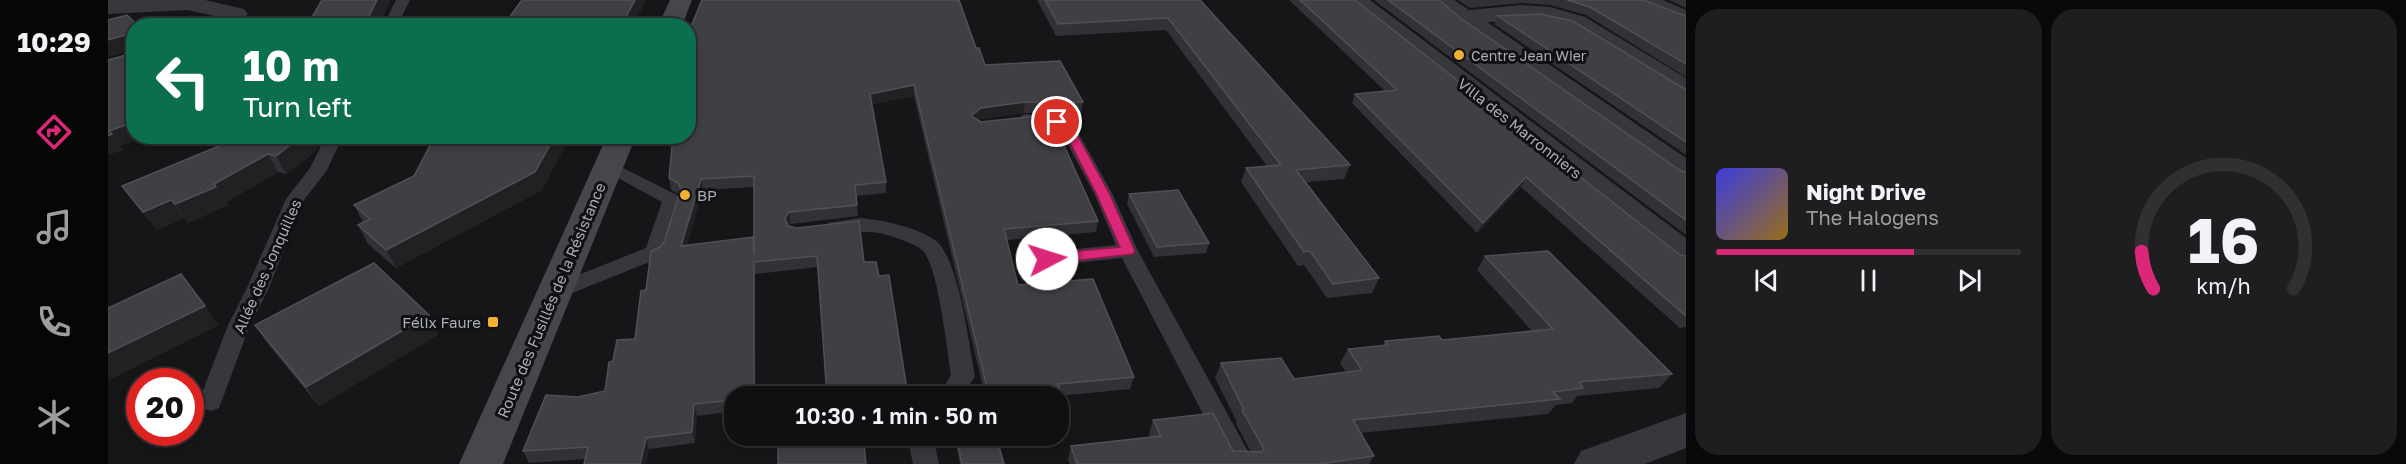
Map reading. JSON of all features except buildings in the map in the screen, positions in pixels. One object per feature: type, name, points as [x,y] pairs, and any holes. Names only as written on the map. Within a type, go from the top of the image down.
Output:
[{"type":"main road","points":[[673,18],[681,0]]},
{"type":"main road","name":"Route des Fusillés de la Résistance","points":[[481,464],[615,151]]},
{"type":"street","name":"Villa des Marronniers","points":[[1354,0],[1686,255]]},
{"type":"street","points":[[1439,0],[1686,172]]},
{"type":"street","points":[[1644,0],[1686,20]]},
{"type":"street","points":[[108,7],[190,1],[236,14],[229,18]]},
{"type":"street","points":[[1548,13],[1586,7]]},
{"type":"street","points":[[1464,18],[1536,11],[1559,14],[1577,22],[1686,89]]},
{"type":"street","points":[[1596,464],[1686,430]]},
{"type":"lane","points":[[394,18],[403,0]]},
{"type":"lane","points":[[1012,122],[1034,119],[1067,127],[1103,193],[1128,251],[1242,464]]},
{"type":"lane","name":"Allée des Jonquilles","points":[[211,401],[239,325],[257,290],[295,199],[318,170],[331,144]]},
{"type":"lane","points":[[555,292],[655,252],[672,200],[615,151]]},
{"type":"lane","points":[[819,228],[860,224],[885,227],[929,245],[943,267],[963,376],[957,386]]},
{"type":"lane","points":[[1026,261],[1128,251]]},
{"type":"lane","points":[[922,446],[926,464]]},
{"type":"place","name":"Centre Jean Wier","points":[[1459,55]]},
{"type":"place","name":"BP","points":[[685,195]]},
{"type":"place","name":"Félix Faure","points":[[493,322]]},
{"type":"route","points":[[1047,259],[1128,251],[1103,193],[1067,127],[1057,122]]}]
